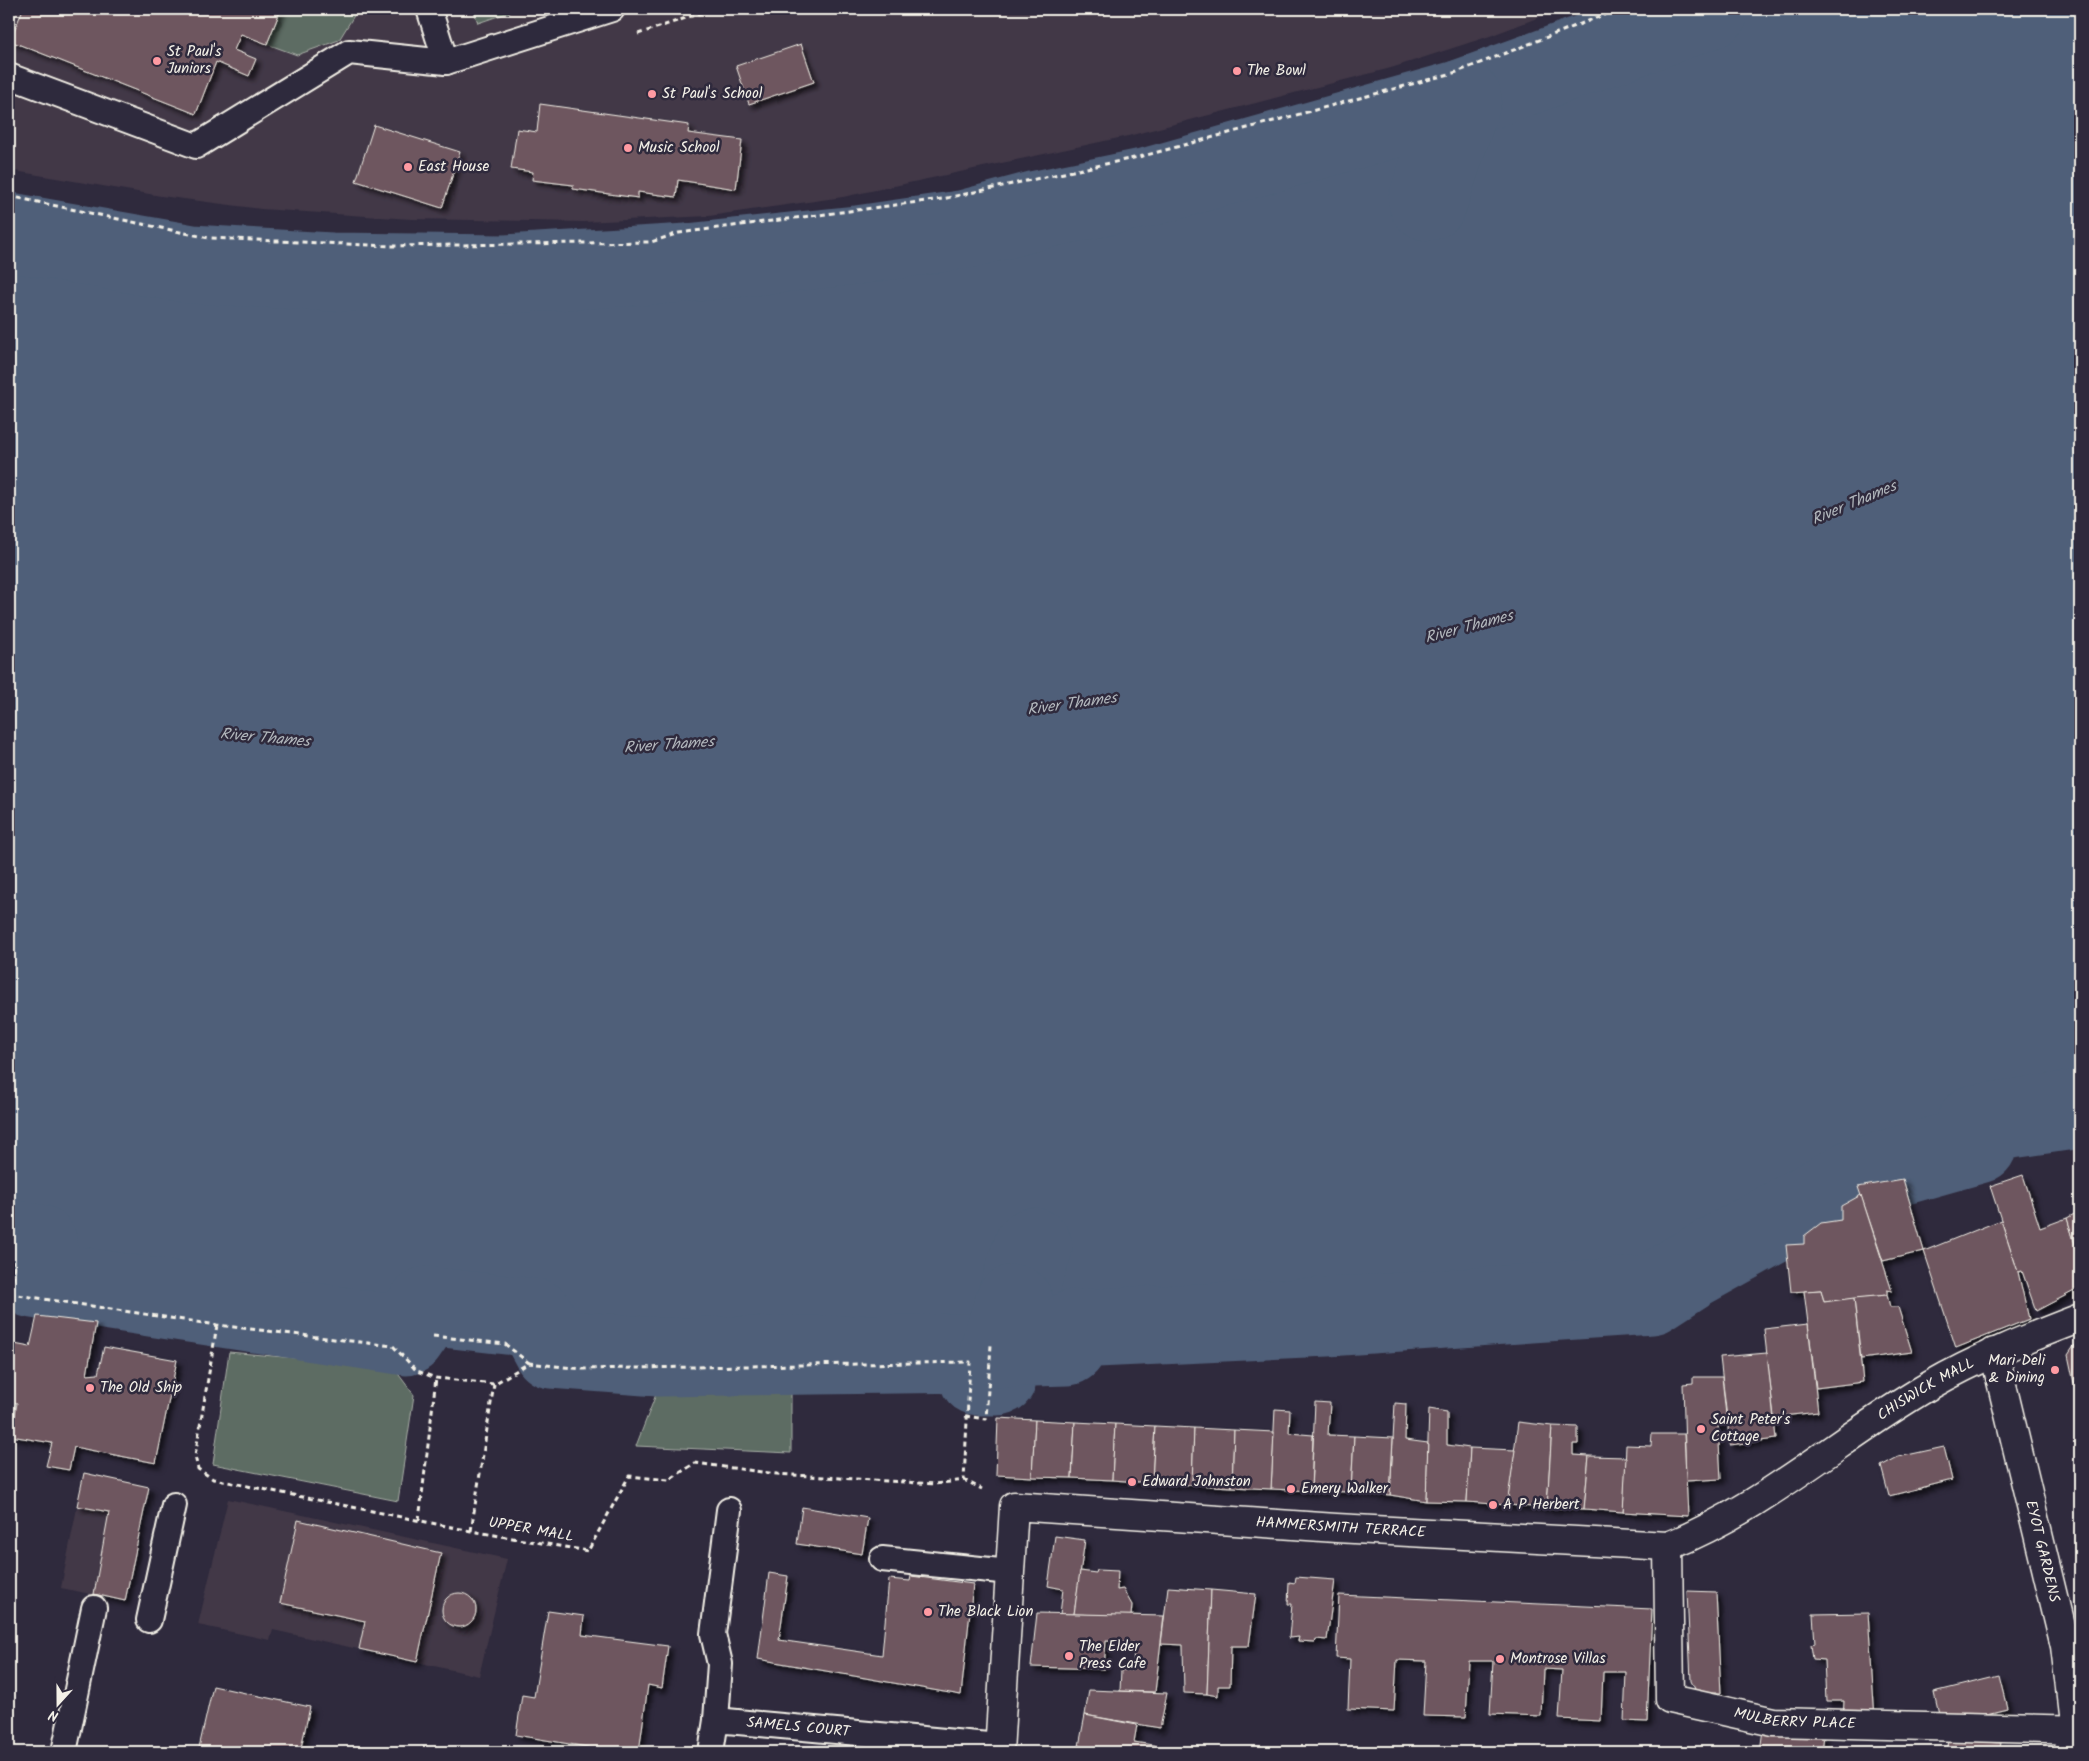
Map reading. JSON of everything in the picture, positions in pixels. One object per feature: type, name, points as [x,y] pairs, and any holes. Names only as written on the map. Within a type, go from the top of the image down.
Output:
[{"type":"street","name":"CHISWICK MALL","points":[[1668,1546],[1698,1534],[1752,1503],[1928,1386],[1994,1352],[2080,1318]]},
{"type":"street","name":"EYOT GARDENS","points":[[1994,1352],[2065,1646],[2075,1738]]},
{"type":"street","name":"HAMMERSMITH TERRACE","points":[[1010,1572],[1014,1506],[1336,1528],[1668,1546]]},
{"type":"street","name":"MULBERRY PLACE","points":[[1668,1546],[1670,1699],[1687,1711],[1774,1722],[2075,1738]]},
{"type":"street","points":[[999,1749],[1010,1572]]},
{"type":"lane","points":[[429,9],[446,62]]},
{"type":"lane","points":[[9,76],[196,146],[349,52],[446,62],[612,9]]},
{"type":"lane","points":[[149,1620],[174,1505]]},
{"type":"lane","points":[[711,1752],[716,1720],[720,1664],[713,1634],[729,1510]]},
{"type":"lane","points":[[882,1559],[1010,1572]]},
{"type":"lane","points":[[64,1752],[94,1608]]},
{"type":"lane","name":"SAMELS COURT","points":[[716,1720],[999,1749]]},
{"type":"path","points":[[638,34],[713,9]]},
{"type":"path","points":[[9,196],[209,238],[391,246],[651,242],[680,233],[942,199],[1143,156],[1457,72],[1619,9]]},
{"type":"path","points":[[9,1262],[15,1263],[10,1294],[217,1326],[393,1346],[417,1371],[436,1378],[494,1384],[529,1363]]},
{"type":"path","name":"UPPER MALL","points":[[217,1326],[194,1456],[198,1469],[213,1479],[471,1531],[588,1551],[629,1476],[669,1480],[695,1463],[777,1474],[934,1484],[964,1480],[966,1416]]},
{"type":"path","points":[[433,1336],[505,1344],[529,1363],[582,1369],[970,1362],[966,1416],[986,1419],[991,1345]]},
{"type":"path","points":[[419,1520],[436,1378]]},
{"type":"path","points":[[471,1531],[494,1384]]},
{"type":"shaded area","name":"St Paul's School","points":[[9,9],[1561,9],[1490,36],[1391,68],[1128,136],[843,197],[709,216],[583,222],[411,219],[261,209],[161,196],[9,170]]},
{"type":"shaded area","points":[[84,1473],[149,1487],[125,1601],[61,1588]]},
{"type":"shaded area","points":[[228,1499],[507,1559],[479,1676],[273,1630],[270,1640],[198,1625]]},
{"type":"green space","points":[[281,9],[358,9],[339,40],[297,55],[267,44]]},
{"type":"green space","points":[[473,9],[519,9],[478,23]]},
{"type":"green space","points":[[229,1352],[393,1367],[414,1395],[398,1501],[213,1464]]},
{"type":"green space","points":[[665,1371],[791,1373],[791,1453],[636,1446]]},
{"type":"water","name":"River Thames","points":[[1710,9],[2080,9],[2080,1109],[1976,1124],[1978,1144],[1854,1179],[1688,1271],[1651,1295],[1327,1317],[1075,1329],[1067,1346],[1000,1348],[998,1376],[978,1376],[978,1353],[659,1357],[552,1349],[534,1318],[427,1306],[406,1336],[33,1279],[38,1244],[9,1239],[9,232],[191,264],[331,272],[506,274],[688,263],[857,245],[967,229],[1038,210],[1149,187],[1462,99]]},
{"type":"building","name":"St Paul's Juniors","points":[[23,9],[281,9],[267,44],[241,34],[234,50],[256,59],[249,76],[216,62],[196,114],[10,41]]},
{"type":"building","points":[[801,44],[814,82],[749,104],[736,66]]},
{"type":"building","name":"Music School","points":[[540,104],[689,125],[688,133],[742,140],[736,189],[678,180],[676,197],[638,192],[638,198],[573,189],[573,185],[532,180],[533,172],[511,169],[517,129],[537,132]]},
{"type":"building","name":"East House","points":[[374,125],[460,152],[442,208],[356,181]]},
{"type":"building","points":[[2023,1175],[2040,1228],[2067,1218],[2080,1260],[2080,1288],[2036,1311],[2022,1271],[2018,1272],[1990,1186]]},
{"type":"building","points":[[1903,1179],[1924,1251],[1883,1261],[1858,1187]]},
{"type":"building","points":[[1861,1195],[1892,1291],[1887,1290],[1887,1295],[1824,1302],[1821,1290],[1791,1292],[1786,1245],[1804,1244],[1804,1236],[1821,1223],[1841,1220],[1841,1206]]},
{"type":"building","points":[[2080,1211],[2080,1260],[2067,1218]]},
{"type":"building","points":[[2001,1220],[2018,1272],[2029,1319],[1956,1348],[1924,1251]]},
{"type":"building","points":[[1821,1290],[1824,1302],[1854,1298],[1863,1382],[1816,1388],[1804,1291]]},
{"type":"building","points":[[1887,1295],[1890,1307],[1898,1307],[1912,1352],[1861,1359],[1854,1298]]},
{"type":"building","name":"The Old Ship","points":[[37,1316],[96,1323],[87,1375],[98,1374],[104,1347],[177,1360],[156,1463],[74,1447],[69,1470],[46,1466],[52,1443],[11,1436],[17,1403],[9,1401],[9,1343],[30,1347]]},
{"type":"building","points":[[1808,1324],[1818,1412],[1774,1417],[1764,1329]]},
{"type":"building","points":[[2080,1344],[2080,1381],[2074,1383],[2068,1355],[2074,1346]]},
{"type":"building","points":[[1767,1353],[1776,1439],[1730,1445],[1720,1357]]},
{"type":"building","name":"Saint Peter's Cottage","points":[[1693,1377],[1722,1377],[1727,1424],[1718,1425],[1721,1479],[1686,1481],[1683,1384],[1693,1383]]},
{"type":"building","points":[[1315,1402],[1330,1403],[1328,1435],[1354,1436],[1351,1492],[1311,1491]]},
{"type":"building","points":[[1395,1403],[1406,1404],[1405,1440],[1428,1443],[1426,1501],[1390,1495]]},
{"type":"building","points":[[1275,1409],[1290,1410],[1289,1433],[1313,1435],[1311,1491],[1271,1489]]},
{"type":"building","points":[[1429,1409],[1447,1412],[1447,1445],[1470,1448],[1467,1502],[1426,1501]]},
{"type":"building","points":[[998,1418],[1035,1420],[1032,1477],[996,1475]]},
{"type":"building","points":[[1035,1420],[1075,1422],[1072,1478],[1032,1477]]},
{"type":"building","points":[[1075,1422],[1115,1424],[1112,1480],[1072,1478]]},
{"type":"building","points":[[1518,1422],[1552,1426],[1547,1508],[1507,1505]]},
{"type":"building","points":[[1115,1424],[1155,1426],[1152,1483],[1112,1480]]},
{"type":"building","points":[[1155,1426],[1194,1428],[1192,1485],[1152,1483]]},
{"type":"building","points":[[1552,1426],[1578,1427],[1578,1444],[1573,1444],[1573,1455],[1589,1456],[1584,1509],[1547,1508]]},
{"type":"building","points":[[1194,1428],[1234,1430],[1232,1487],[1192,1485]]},
{"type":"building","points":[[1234,1430],[1274,1432],[1271,1489],[1232,1487]]},
{"type":"building","points":[[1652,1434],[1684,1434],[1688,1516],[1623,1512],[1626,1445],[1651,1446]]},
{"type":"building","points":[[1354,1436],[1393,1438],[1390,1495],[1351,1492]]},
{"type":"building","points":[[1944,1447],[1952,1480],[1889,1496],[1881,1466],[1898,1457]]},
{"type":"building","points":[[1470,1448],[1515,1450],[1507,1505],[1467,1502]]},
{"type":"building","points":[[1589,1456],[1626,1457],[1623,1512],[1584,1509]]},
{"type":"building","points":[[84,1473],[149,1487],[125,1601],[94,1594],[109,1512],[77,1506]]},
{"type":"building","points":[[802,1507],[868,1518],[862,1554],[797,1544]]},
{"type":"building","points":[[298,1520],[441,1553],[417,1662],[359,1649],[365,1621],[280,1603]]},
{"type":"building","points":[[1055,1536],[1085,1540],[1074,1614],[1060,1614],[1063,1589],[1048,1586]]},
{"type":"building","points":[[1097,1570],[1118,1571],[1117,1590],[1123,1589],[1132,1605],[1131,1616],[1074,1614],[1080,1571],[1096,1573]]},
{"type":"building","name":"The Black Lion","points":[[769,1573],[788,1576],[779,1640],[882,1655],[889,1579],[910,1581],[911,1576],[973,1584],[961,1695],[758,1659]]},
{"type":"building","points":[[1296,1577],[1335,1580],[1327,1640],[1316,1639],[1315,1642],[1298,1641],[1299,1637],[1289,1638],[1292,1604],[1288,1604],[1289,1582],[1295,1583]]},
{"type":"building","points":[[1168,1587],[1211,1590],[1207,1694],[1184,1693],[1183,1645],[1161,1644]]},
{"type":"building","points":[[1211,1590],[1256,1594],[1249,1646],[1231,1646],[1230,1686],[1218,1686],[1218,1696],[1207,1694]]},
{"type":"building","points":[[1687,1591],[1716,1592],[1721,1693],[1697,1693],[1691,1681]]},
{"type":"building","points":[[459,1593],[466,1594],[471,1598],[475,1603],[475,1617],[471,1622],[466,1626],[459,1627],[452,1626],[447,1622],[443,1617],[442,1610],[443,1603],[447,1598],[452,1594]]},
{"type":"building","name":"Montrose Villas","points":[[1339,1595],[1652,1609],[1647,1722],[1624,1721],[1626,1672],[1603,1672],[1601,1721],[1559,1719],[1562,1670],[1543,1669],[1541,1716],[1490,1714],[1493,1661],[1469,1661],[1466,1717],[1423,1716],[1426,1661],[1397,1660],[1394,1711],[1348,1709],[1350,1659],[1336,1658]]},
{"type":"building","points":[[548,1611],[584,1616],[582,1635],[668,1646],[662,1688],[648,1685],[639,1752],[598,1752],[599,1749],[516,1735],[522,1695],[534,1697]]},
{"type":"building","name":"The Elder Press Cafe","points":[[1037,1613],[1164,1616],[1155,1692],[1120,1691],[1121,1670],[1133,1670],[1134,1643],[1106,1641],[1104,1669],[1031,1667]]},
{"type":"building","points":[[1868,1613],[1875,1720],[1843,1720],[1844,1701],[1826,1701],[1824,1660],[1813,1659],[1811,1645],[1815,1644],[1813,1614]]},
{"type":"building","points":[[1999,1676],[2007,1708],[1966,1718],[1940,1718],[1934,1692]]},
{"type":"building","points":[[213,1686],[310,1707],[300,1752],[198,1752]]},
{"type":"building","points":[[1089,1690],[1167,1693],[1160,1728],[1085,1715]]},
{"type":"building","points":[[1085,1715],[1137,1725],[1134,1742],[1177,1749],[1177,1752],[1118,1752],[1079,1746]]},
{"type":"building","points":[[1763,1731],[1824,1736],[1822,1752],[1760,1752]]},
{"type":"building","points":[[1949,1740],[2001,1743],[1999,1752],[1947,1752]]},
{"type":"building","points":[[1079,1746],[1118,1752],[1078,1752]]},
{"type":"waterway","points":[[1460,107],[1462,99],[1710,9]]},
{"type":"waterway","points":[[9,232],[191,264],[331,272],[506,274],[688,263],[857,245],[967,229],[1038,210],[1149,187],[1462,99],[1428,201]]},
{"type":"waterway","points":[[1014,1304],[1000,1348],[1067,1346],[1075,1329],[1327,1317],[1651,1295],[1688,1271],[1854,1179],[1978,1144],[1976,1124],[2080,1109]]},
{"type":"waterway","points":[[9,1239],[38,1244],[33,1279],[406,1336],[427,1306],[535,1318],[552,1349],[659,1357],[979,1353],[978,1376],[998,1376],[1000,1348],[1033,1247]]},
{"type":"place","name":"St Paul's Juniors","points":[[157,61]]},
{"type":"place","name":"The Bowl","points":[[1237,71]]},
{"type":"place","name":"St Paul's School","points":[[652,94]]},
{"type":"place","name":"Music School","points":[[628,148]]},
{"type":"place","name":"East House","points":[[408,167]]},
{"type":"place","name":"Mari Deli & Dining","points":[[2055,1370]]},
{"type":"place","name":"The Old Ship","points":[[90,1388]]},
{"type":"place","name":"Saint Peter's Cottage","points":[[1701,1429]]},
{"type":"place","name":"Edward Johnston","points":[[1132,1482]]},
{"type":"place","name":"Emery Walker","points":[[1291,1489]]},
{"type":"place","name":"A P Herbert","points":[[1493,1505]]},
{"type":"place","name":"The Black Lion","points":[[928,1612]]},
{"type":"place","name":"The Elder Press Cafe","points":[[1069,1656]]},
{"type":"place","name":"Montrose Villas","points":[[1500,1659]]}]
